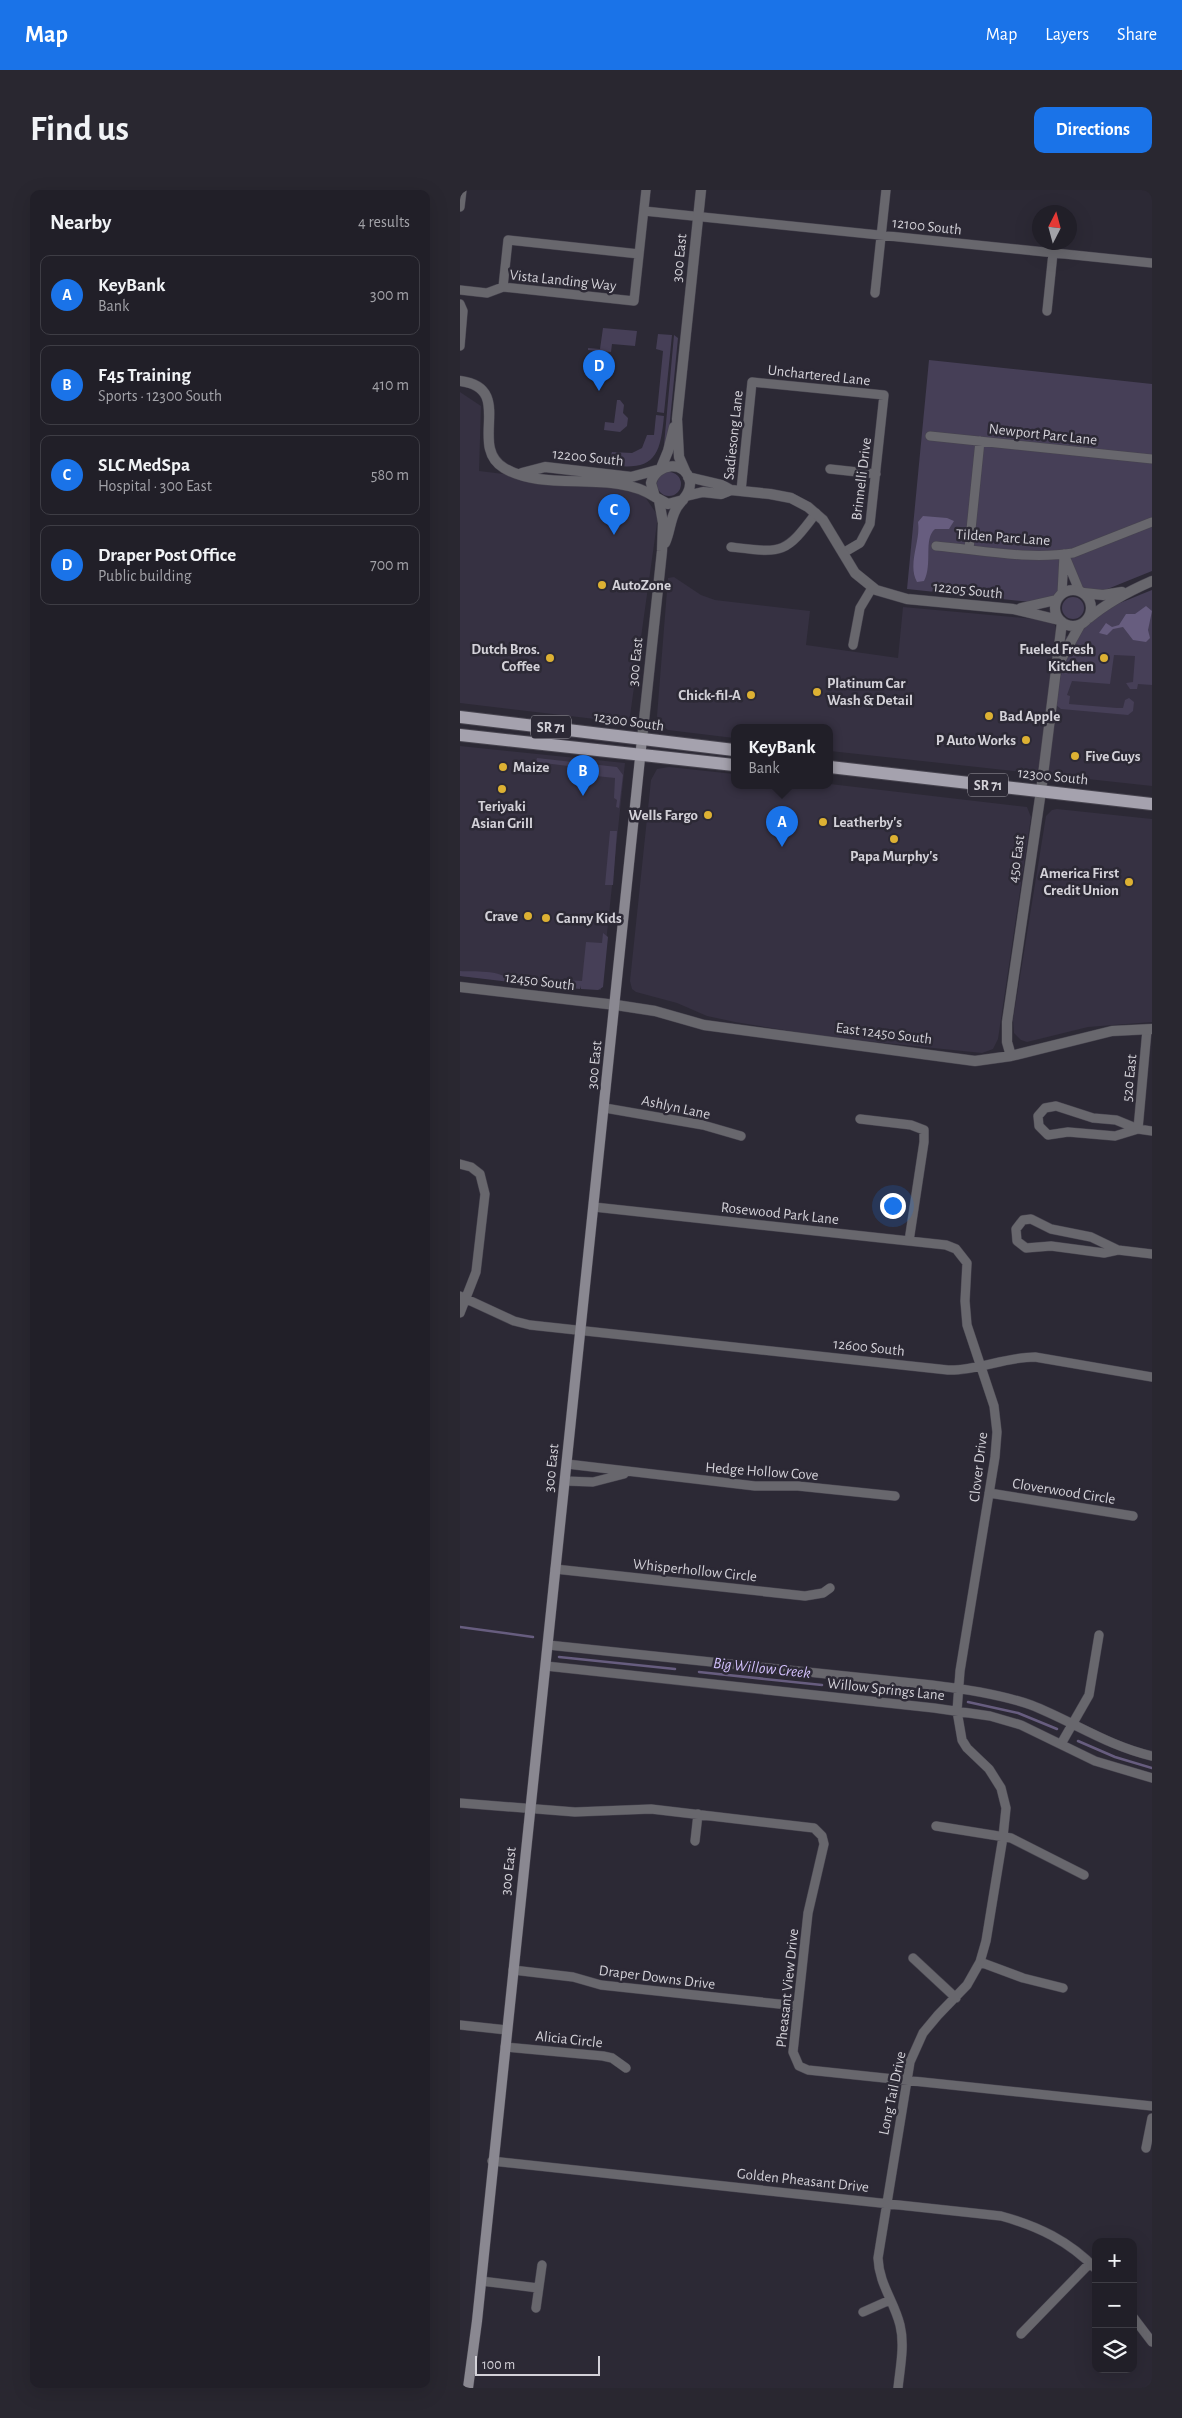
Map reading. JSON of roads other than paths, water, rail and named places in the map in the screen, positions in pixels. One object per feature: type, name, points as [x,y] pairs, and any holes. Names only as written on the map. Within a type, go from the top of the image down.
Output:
[{"type":"main road","name":"12300 South","points":[[460,717],[731,750]]},
{"type":"main road","name":"SR 71","points":[[460,735],[731,765]]},
{"type":"main road","name":"300 East","points":[[468,2388],[481,2281],[492,2161],[616,1005],[642,739]]},
{"type":"main road","name":"12300 South","points":[[833,768],[1152,804]]},
{"type":"street","points":[[460,207],[462,190]]},
{"type":"street","points":[[503,287],[508,240],[639,254],[646,190]]},
{"type":"street","name":"300 East","points":[[687,475],[679,453],[677,420],[701,190]]},
{"type":"street","points":[[875,293],[886,190]]},
{"type":"street","name":"12100 South","points":[[644,210],[1152,263]]},
{"type":"street","points":[[1047,311],[1053,253]]},
{"type":"street","name":"Vista Landing Way","points":[[460,290],[487,293],[503,287],[634,301],[639,254]]},
{"type":"street","points":[[460,304],[463,311],[460,346]]},
{"type":"street","name":"12200 South","points":[[460,381],[474,384],[483,391],[489,405],[490,451],[498,464],[515,473],[584,482],[627,485],[643,490],[657,499]]},
{"type":"street","name":"Unchartered Lane","points":[[752,382],[884,396]]},
{"type":"street","name":"Sadiesong Lane","points":[[736,490],[752,382]]},
{"type":"street","name":"Brinnelli Drive","points":[[843,553],[860,543],[869,529],[884,396]]},
{"type":"street","name":"300 East","points":[[659,469],[668,452],[677,420]]},
{"type":"street","name":"Newport Parc Lane","points":[[930,436],[1152,459]]},
{"type":"street","points":[[968,549],[980,441]]},
{"type":"street","points":[[736,490],[721,494],[703,492],[684,498],[674,504],[657,499],[651,483],[659,469],[674,466],[687,475],[736,490],[791,498],[816,513],[831,530],[855,573],[872,588],[860,608],[853,645]]},
{"type":"street","name":"12200 South","points":[[515,473],[525,473],[545,467],[631,477],[644,475],[659,469]]},
{"type":"street","points":[[830,469],[876,474]]},
{"type":"street","points":[[684,498],[690,487],[687,475]]},
{"type":"street","name":"300 East","points":[[662,551],[674,514],[684,498]]},
{"type":"street","name":"300 East","points":[[642,739],[662,551],[663,523],[657,499]]},
{"type":"street","points":[[731,547],[769,551],[784,548],[795,540],[816,513]]},
{"type":"street","name":"Tilden Parc Lane","points":[[936,546],[1038,556],[1064,554],[1073,553],[1152,522]]},
{"type":"street","points":[[1064,554],[1082,592],[1090,600],[1092,607],[1084,622]]},
{"type":"street","points":[[1064,554],[1059,596],[1055,611],[1060,621],[1071,626],[1084,622],[1104,606],[1130,590],[1152,581]]},
{"type":"street","name":"12205 South","points":[[872,588],[895,596],[1013,610],[1060,621]]},
{"type":"street","points":[[1059,596],[1069,589],[1103,596],[1130,590]]},
{"type":"street","name":"12205 South","points":[[1013,610],[1036,606],[1059,596]]},
{"type":"street","name":"450 East","points":[[1011,1056],[1007,1042],[1007,1022],[1041,791],[1057,667],[1060,621]]},
{"type":"street","name":"450 East","points":[[1057,667],[1084,622]]},
{"type":"street","name":"12450 South","points":[[460,987],[616,1005]]},
{"type":"street","name":"East 12450 South","points":[[616,1005],[655,1011],[704,1025],[975,1061],[1011,1056],[1112,1031],[1150,1030]]},
{"type":"street","name":"520 East","points":[[1138,1128],[1150,1030]]},
{"type":"street","points":[[1138,1128],[1115,1136],[1068,1132],[1048,1135],[1039,1126],[1038,1116],[1045,1108],[1056,1106],[1093,1118],[1116,1120],[1152,1131]]},
{"type":"street","name":"Ashlyn Lane","points":[[605,1108],[703,1125],[741,1136]]},
{"type":"street","points":[[860,1119],[911,1125],[924,1130],[924,1142],[909,1241]]},
{"type":"street","points":[[460,1164],[471,1167],[480,1174],[485,1194],[476,1272],[463,1298],[460,1313]]},
{"type":"street","name":"Rosewood Park Lane","points":[[594,1207],[951,1246],[961,1253]]},
{"type":"street","points":[[1118,1250],[1091,1237],[1051,1229],[1031,1219],[1020,1222],[1016,1229],[1017,1241],[1026,1248],[1051,1246],[1104,1253],[1118,1250],[1152,1254]]},
{"type":"street","name":"Clover Drive","points":[[959,1689],[996,1443],[996,1420],[990,1393],[967,1325],[965,1301],[968,1269],[961,1253]]},
{"type":"street","name":"12600 South","points":[[463,1298],[522,1324],[581,1331],[948,1370],[960,1370],[1015,1358],[1034,1357],[1152,1377]]},
{"type":"street","name":"Hedge Hollow Cove","points":[[567,1464],[627,1473],[755,1486],[798,1486],[895,1496]]},
{"type":"street","name":"Hedge Hollow Cove","points":[[565,1481],[593,1482],[627,1473]]},
{"type":"street","name":"Cloverwood Circle","points":[[989,1493],[1133,1516]]},
{"type":"street","name":"Whisperhollow Circle","points":[[555,1569],[805,1596],[823,1593],[830,1588]]},
{"type":"street","points":[[1062,1744],[1090,1690],[1099,1635]]},
{"type":"street","name":"Willow Springs Lane","points":[[548,1645],[959,1689],[1029,1705],[1106,1741],[1152,1756]]},
{"type":"street","name":"Willow Springs Lane","points":[[546,1666],[990,1716],[1021,1725],[1115,1768],[1152,1778]]},
{"type":"street","name":"Long Tail Drive","points":[[898,2388],[902,2334],[883,2286],[878,2267],[878,2250],[906,2080],[914,2051],[923,2034],[973,1977],[980,1962],[986,1941],[1006,1808],[1002,1788],[989,1770],[967,1748],[962,1740],[957,1711],[959,1689]]},
{"type":"street","name":"Pheasant View Drive","points":[[460,1803],[585,1812],[642,1808],[806,1825],[817,1830],[822,1836],[823,1848],[808,1913],[793,2052],[795,2061],[802,2068],[1152,2106]]},
{"type":"street","points":[[695,1841],[698,1814]]},
{"type":"street","points":[[936,1826],[1003,1837],[1024,1844],[1084,1875]]},
{"type":"street","points":[[914,1958],[956,1998]]},
{"type":"street","points":[[980,1962],[1024,1978],[1063,1988]]},
{"type":"street","name":"Draper Downs Drive","points":[[513,1970],[573,1977],[601,1985],[798,2006]]},
{"type":"street","points":[[460,2025],[507,2030]]},
{"type":"street","name":"Alicia Circle","points":[[505,2046],[603,2056],[620,2062],[626,2068]]},
{"type":"street","points":[[1146,2148],[1152,2118]]},
{"type":"street","name":"Golden Pheasant Drive","points":[[492,2161],[981,2213],[1021,2221],[1056,2236],[1092,2265]]},
{"type":"street","points":[[536,2308],[542,2266]]},
{"type":"street","points":[[1022,2334],[1092,2267]]},
{"type":"street","points":[[481,2281],[538,2288]]},
{"type":"street","points":[[863,2312],[890,2300]]},
{"type":"street","points":[[1137,2322],[1152,2342]]},
{"type":"waterway","name":"Big Willow Creek","points":[[460,1627],[533,1637]]},
{"type":"waterway","name":"Big Willow Creek","points":[[559,1657],[675,1669]]},
{"type":"waterway","name":"Big Willow Creek","points":[[699,1672],[822,1685]]},
{"type":"waterway","name":"Big Willow Creek","points":[[845,1687],[942,1698]]},
{"type":"waterway","name":"Big Willow Creek","points":[[968,1702],[1018,1713],[1057,1729]]},
{"type":"waterway","name":"Big Willow Creek","points":[[1078,1741],[1115,1757],[1152,1768]]},
{"type":"place","name":"Draper Post Office","points":[[599,391]]},
{"type":"place","name":"SLC MedSpa","points":[[614,535]]},
{"type":"place","name":"AutoZone","points":[[602,585]]},
{"type":"place","name":"Dutch Bros. Coffee","points":[[550,658]]},
{"type":"place","name":"Fueled Fresh Kitchen","points":[[1104,658]]},
{"type":"place","name":"Platinum Car Wash & Detail","points":[[817,692]]},
{"type":"place","name":"Chick-fil-A","points":[[751,695]]},
{"type":"place","name":"Bad Apple","points":[[989,716]]},
{"type":"place","name":"P Auto Works","points":[[1026,740]]},
{"type":"place","name":"Five Guys","points":[[1075,756]]},
{"type":"place","name":"Maize","points":[[503,767]]},
{"type":"place","name":"Teriyaki Asian Grill","points":[[502,789]]},
{"type":"place","name":"F45 Training","points":[[583,796]]},
{"type":"place","name":"Wells Fargo","points":[[708,815]]},
{"type":"place","name":"Leatherby's","points":[[823,822]]},
{"type":"place","name":"Papa Murphy's","points":[[894,839]]},
{"type":"place","name":"KeyBank","points":[[782,847]]},
{"type":"place","name":"America First Credit Union","points":[[1129,882]]},
{"type":"place","name":"Crave","points":[[528,916]]},
{"type":"place","name":"Canny Kids","points":[[546,918]]}]
